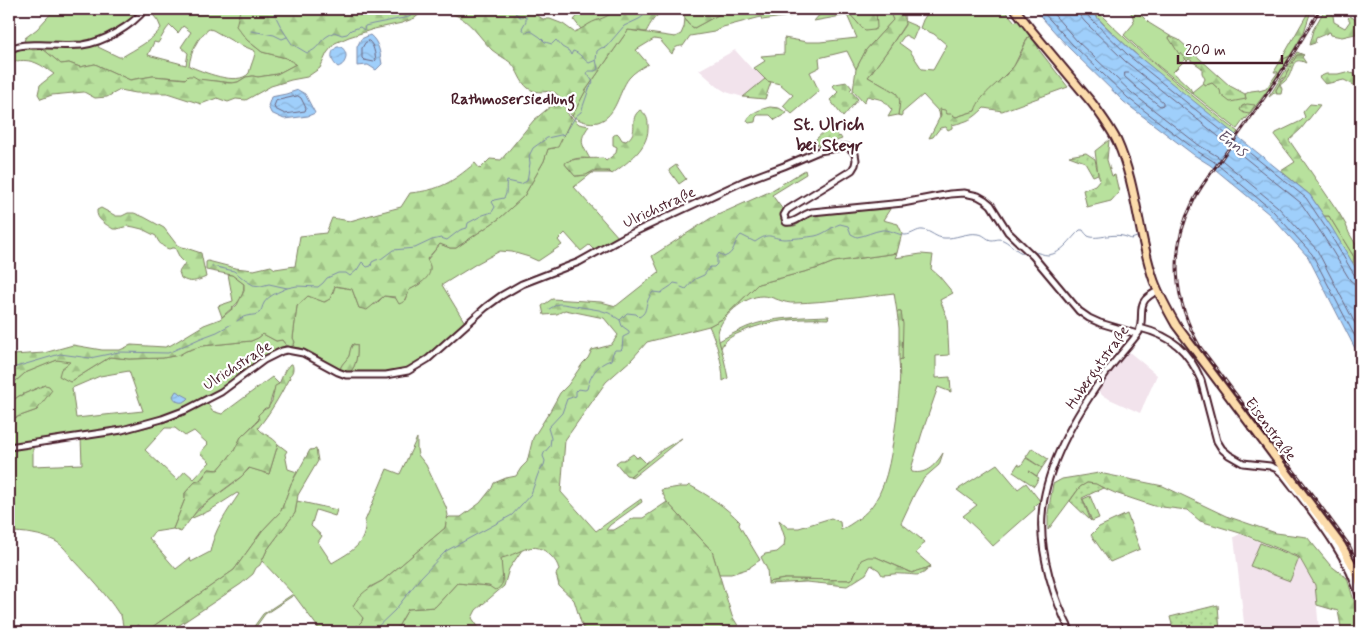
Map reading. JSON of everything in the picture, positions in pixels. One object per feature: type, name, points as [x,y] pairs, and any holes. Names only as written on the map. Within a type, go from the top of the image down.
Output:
[{"type":"main road","name":"Eisenstraße","points":[[1015,9],[1109,127],[1121,151],[1148,259],[1158,291],[1166,308],[1182,333],[1341,545],[1361,585]]},
{"type":"street","points":[[9,50],[25,45],[80,45],[95,41],[132,22],[145,9]]},
{"type":"street","name":"Ulrichstraße","points":[[9,447],[122,430],[162,419],[186,410],[221,392],[264,360],[282,351],[303,353],[346,375],[396,374],[408,371],[428,359],[486,307],[522,284],[579,262],[626,236],[744,181],[819,151],[838,147],[847,147],[852,150],[856,157],[854,168],[787,210],[784,215],[786,222],[794,222],[812,212],[903,203],[944,194],[978,196],[988,202],[1008,232],[1028,250],[1084,315],[1100,323],[1137,334]]},
{"type":"street","points":[[1140,328],[1143,304],[1147,298],[1158,291]]},
{"type":"street","name":"Hubergutstraße","points":[[1071,632],[1061,612],[1051,582],[1042,531],[1043,506],[1050,476],[1074,421],[1102,377],[1140,328]]},
{"type":"street","name":"Eisenstraße","points":[[1140,328],[1168,337],[1182,350],[1201,380],[1219,445],[1229,455],[1244,463],[1267,465],[1280,472],[1336,547],[1349,571],[1361,601]]},
{"type":"shaded area","points":[[735,50],[752,69],[754,68],[765,79],[743,97],[726,92],[699,70]]},
{"type":"shaded area","points":[[1128,351],[1157,375],[1140,413],[1103,396],[1099,392],[1100,385]]},
{"type":"shaded area","points":[[1240,534],[1299,558],[1315,585],[1319,630],[1289,632],[1245,631],[1234,537]]},
{"type":"green space","points":[[55,9],[144,9],[125,26],[93,41],[81,44],[24,42],[25,38],[37,29]]},
{"type":"green space","points":[[147,9],[240,9],[247,40],[262,52],[286,58],[296,64],[277,74],[246,77],[232,83],[153,76],[130,80],[95,64],[80,67],[69,63],[61,64],[43,49],[33,50],[22,47],[76,47],[107,37]],"holes":[[[150,11],[161,28],[143,44],[122,57],[98,47],[136,23]],[[170,25],[178,33],[183,26],[191,32],[181,47],[188,53],[186,65],[148,55],[154,42],[158,43]],[[209,29],[213,30],[255,51],[249,73],[237,79],[219,77],[189,66],[195,45]]]},
{"type":"green space","points":[[237,9],[356,9],[355,14],[376,16],[396,9],[420,9],[422,12],[415,18],[402,23],[374,29],[335,43],[327,53],[320,68],[307,77],[271,86],[246,100],[236,99],[228,102],[217,98],[201,104],[167,93],[136,93],[120,90],[107,97],[95,98],[84,92],[52,95],[41,99],[38,94],[40,85],[54,74],[34,62],[9,61],[9,52],[26,47],[33,50],[43,49],[61,64],[69,63],[80,67],[95,64],[130,80],[153,76],[185,79],[188,76],[193,76],[198,79],[232,83],[246,77],[277,74],[296,64],[286,58],[262,52],[247,40],[236,26],[240,10]]},
{"type":"green space","points":[[356,9],[379,9],[376,16],[354,14]]},
{"type":"green space","points":[[427,9],[530,9],[543,19],[550,19],[563,24],[574,32],[606,17],[615,9],[729,9],[694,28],[688,24],[683,14],[664,12],[653,20],[646,32],[628,30],[586,90],[572,116],[565,108],[571,120],[558,147],[548,149],[544,161],[524,196],[500,218],[456,248],[440,244],[427,259],[430,266],[429,275],[409,290],[404,302],[399,304],[395,297],[384,296],[367,310],[359,308],[352,289],[335,286],[330,299],[324,302],[308,296],[297,306],[293,338],[295,342],[291,347],[282,340],[276,341],[263,334],[251,341],[202,346],[179,355],[163,358],[129,359],[110,357],[70,382],[59,376],[61,369],[70,362],[57,360],[25,373],[9,387],[9,356],[44,353],[73,345],[102,350],[120,350],[131,345],[165,347],[171,345],[204,325],[220,319],[237,305],[244,291],[244,284],[232,275],[206,270],[206,262],[254,270],[271,266],[275,269],[295,266],[300,236],[326,233],[332,218],[350,221],[401,207],[410,193],[429,190],[445,184],[475,163],[480,169],[490,159],[501,160],[534,120],[551,106],[563,104],[565,107],[557,94],[533,91],[528,88],[511,63],[492,50],[465,20],[450,13]]},
{"type":"green space","points":[[584,9],[615,9],[605,18],[581,29],[574,20]]},
{"type":"green space","points":[[729,9],[781,9],[797,15],[762,20],[761,17],[723,27],[714,32],[690,36],[683,46],[676,48],[672,54],[660,40],[654,39],[636,50],[648,64],[629,78],[609,115],[595,123],[585,122],[572,116],[586,90],[628,30],[675,37],[681,34],[685,18],[688,24],[694,28]]},
{"type":"green space","points":[[813,9],[876,9],[877,28],[865,31],[848,12],[827,13]]},
{"type":"green space","points":[[876,9],[891,15],[893,20],[866,50],[856,69],[847,51],[819,58],[820,67],[810,72],[819,91],[792,114],[783,106],[793,95],[780,84],[767,81],[754,68],[765,61],[761,56],[784,54],[784,38],[820,42],[857,38],[847,15],[814,21],[821,13],[848,12],[865,31]]},
{"type":"green space","points":[[880,9],[904,9],[905,24],[868,77],[896,93],[899,98],[898,115],[888,117],[892,110],[883,100],[867,96],[864,103],[853,91],[856,69],[866,50],[893,20],[891,15]]},
{"type":"green space","points":[[930,9],[1004,9],[1015,22],[1018,20],[1009,9],[1012,9],[1036,42],[1032,37],[1028,37],[1014,66],[986,94],[975,111],[956,117],[941,112],[940,117],[939,112],[923,95],[902,113],[902,116],[898,115],[900,101],[896,93],[868,77],[905,25],[904,21],[918,27],[913,39],[905,35],[899,43],[910,51],[922,69],[933,70],[947,45],[934,34],[920,28]]},
{"type":"green space","points":[[1089,9],[1095,9],[1146,57],[1238,132],[1235,135],[1160,75],[1123,43]]},
{"type":"green space","points":[[1129,9],[1135,9],[1149,23],[1170,36],[1169,38],[1186,59],[1173,72],[1192,92],[1203,83],[1206,85],[1212,83],[1220,90],[1246,99],[1245,94],[1251,91],[1266,89],[1278,72],[1274,72],[1281,60],[1290,56],[1270,87],[1237,129],[1157,65],[1124,35],[1134,23]]},
{"type":"green space","points":[[1310,9],[1313,9],[1304,32],[1290,56],[1281,60]]},
{"type":"green space","points":[[1325,9],[1332,9],[1334,22],[1345,28],[1350,21],[1348,18],[1350,16],[1361,23],[1360,33],[1342,37],[1331,35],[1330,32],[1316,38],[1315,43],[1309,45],[1313,30]]},
{"type":"green space","points":[[1170,36],[1179,40],[1230,86],[1245,94],[1246,99],[1230,102],[1221,95],[1220,90],[1212,83],[1206,85],[1203,83],[1205,79],[1202,68],[1189,59],[1187,61],[1181,53],[1179,54],[1169,38]]},
{"type":"green space","points":[[1028,37],[1032,37],[1036,42],[1039,50],[1068,87],[1002,111],[984,108],[973,118],[952,125],[952,128],[948,130],[946,127],[940,128],[933,137],[929,138],[941,115],[940,109],[956,117],[975,111],[982,98],[1014,66]]},
{"type":"green space","points":[[1297,52],[1304,55],[1297,55],[1276,90],[1277,94],[1274,93],[1269,97]]},
{"type":"green space","points":[[1297,55],[1304,55],[1302,57],[1306,63],[1298,61],[1294,64],[1288,77],[1280,85],[1282,89],[1281,94],[1277,94],[1276,90]]},
{"type":"green space","points":[[1346,72],[1355,74],[1356,78],[1361,81],[1361,93],[1356,86],[1344,80],[1325,84],[1319,77],[1326,74]]},
{"type":"green space","points":[[765,79],[771,82],[765,99],[743,97]]},
{"type":"green space","points":[[847,82],[852,88],[850,90],[858,99],[843,117],[830,100],[838,92],[833,86]]},
{"type":"green space","points":[[1247,104],[1255,105],[1249,114],[1240,110],[1242,106]]},
{"type":"green space","points":[[1310,104],[1320,105],[1301,129],[1289,140],[1339,213],[1361,253],[1360,276],[1353,264],[1354,257],[1329,216],[1324,216],[1310,195],[1281,171],[1295,162],[1275,136],[1276,133],[1301,121],[1305,117],[1303,112]]},
{"type":"green space","points":[[770,107],[779,108],[787,113],[775,120],[770,115],[758,115],[755,122],[749,123],[747,121],[753,113]]},
{"type":"green space","points":[[640,110],[647,118],[648,133],[646,140],[637,153],[612,174],[609,171],[593,171],[586,175],[575,176],[565,164],[566,162],[603,158],[606,161],[616,153],[617,147],[613,145],[613,136],[617,133],[622,140],[626,141],[633,133],[634,118]]},
{"type":"green space","points":[[570,116],[579,124],[589,126],[583,135],[582,142],[590,159],[577,158],[565,164],[575,176],[597,171],[611,173],[592,173],[574,187],[619,238],[595,251],[589,245],[581,251],[565,233],[558,240],[562,245],[538,261],[512,252],[500,251],[476,264],[442,285],[464,321],[468,319],[433,354],[417,365],[402,371],[371,374],[350,372],[354,367],[357,356],[357,345],[353,344],[349,356],[342,364],[340,370],[311,352],[291,347],[294,345],[293,338],[297,306],[308,296],[325,302],[332,296],[335,286],[352,289],[359,308],[376,304],[384,296],[406,300],[409,290],[420,284],[430,267],[427,260],[440,244],[456,248],[500,218],[524,196],[544,161],[548,149],[555,148],[571,120]]},
{"type":"green space","points":[[830,126],[842,139],[819,147],[815,140]]},
{"type":"green space","points":[[1109,140],[1107,160],[1112,176],[1115,175],[1119,192],[1111,201],[1087,207],[1083,190],[1095,185],[1100,179],[1095,151]]},
{"type":"green space","points":[[1086,153],[1095,159],[1098,174],[1093,176],[1085,162],[1069,156]]},
{"type":"green space","points":[[676,165],[686,179],[679,184],[669,170]]},
{"type":"green space","points":[[805,170],[806,174],[772,195],[783,210],[782,216],[787,224],[793,226],[809,217],[821,214],[890,209],[883,220],[898,224],[902,233],[897,253],[834,262],[819,268],[758,284],[722,319],[709,326],[647,342],[632,359],[606,382],[565,440],[561,492],[596,531],[641,499],[642,502],[606,530],[614,530],[634,518],[643,518],[667,502],[712,551],[732,616],[742,632],[584,632],[574,600],[559,586],[556,574],[559,570],[556,562],[545,551],[533,547],[501,559],[503,582],[496,590],[489,586],[457,583],[435,607],[408,609],[395,632],[351,632],[363,618],[353,606],[362,594],[382,581],[445,528],[449,517],[461,517],[480,503],[494,483],[516,476],[527,462],[533,438],[560,393],[568,385],[592,350],[611,345],[618,335],[604,318],[565,310],[557,314],[544,315],[542,306],[552,299],[601,302],[616,306],[659,272],[652,256],[711,218],[769,192]]},
{"type":"green space","points":[[101,208],[116,216],[134,213],[164,228],[177,245],[201,253],[206,277],[197,281],[184,280],[179,272],[185,263],[175,248],[169,249],[164,247],[156,236],[142,229],[128,226],[113,229],[98,216],[97,210]]},
{"type":"green space","points":[[1324,216],[1329,216],[1354,257],[1353,264]]},
{"type":"green space","points":[[897,253],[895,258],[921,254],[933,255],[931,269],[953,293],[940,300],[947,317],[949,355],[936,356],[936,378],[950,377],[951,392],[938,387],[922,433],[911,469],[912,472],[927,470],[934,465],[943,453],[939,465],[924,478],[915,493],[901,523],[925,542],[916,553],[931,566],[913,573],[876,557],[859,568],[853,578],[849,580],[785,579],[768,582],[767,569],[761,557],[765,554],[777,552],[784,546],[785,538],[779,520],[788,528],[799,528],[831,518],[840,522],[841,530],[867,511],[879,494],[889,464],[896,422],[899,360],[902,359],[901,312],[897,312],[894,293],[791,303],[771,297],[755,297],[734,308],[723,320],[720,327],[718,337],[728,378],[723,381],[719,353],[709,326],[722,319],[758,284],[819,268],[834,262]]},
{"type":"green space","points":[[228,274],[244,284],[244,290],[237,303],[222,317],[218,306],[233,301]]},
{"type":"green space","points":[[897,312],[901,312],[903,324],[902,359],[899,360],[899,328]]},
{"type":"green space","points":[[829,316],[828,319],[805,319],[761,325],[731,337],[721,348],[719,341],[747,327],[766,321]]},
{"type":"green space","points":[[263,334],[276,341],[282,340],[286,345],[228,385],[195,404],[164,417],[119,429],[9,445],[9,420],[37,410],[45,385],[19,396],[9,403],[9,387],[25,373],[57,360],[71,361],[70,382],[110,357],[129,359],[163,358],[179,355],[202,346],[251,341]],"holes":[[[129,371],[143,411],[76,418],[72,388],[100,376]]]},
{"type":"green space","points":[[353,344],[357,345],[354,367],[350,372],[340,370],[342,364],[349,356]]},
{"type":"green space","points":[[290,364],[292,364],[293,369],[289,376],[290,378],[258,428],[278,444],[269,474],[249,468],[242,476],[198,509],[181,532],[173,529],[185,499],[185,493],[195,482],[201,480],[209,469],[218,470],[234,451],[241,437],[259,420],[258,415],[268,408],[272,401],[275,386],[279,384]]},
{"type":"green space","points":[[272,377],[279,384],[273,392],[268,408],[265,408],[258,415],[259,419],[241,437],[234,451],[218,470],[209,469],[185,493],[185,499],[173,529],[154,532],[149,538],[176,569],[190,558],[191,562],[210,552],[218,529],[239,494],[237,493],[209,511],[190,519],[204,505],[235,482],[250,468],[269,474],[278,444],[287,451],[285,454],[288,469],[297,472],[281,511],[262,531],[234,570],[152,627],[152,632],[143,632],[139,625],[124,631],[121,615],[98,586],[58,543],[38,535],[9,532],[9,449],[33,445],[33,466],[82,464],[81,438],[115,434],[148,427],[174,418],[207,402],[212,411],[222,414]],"holes":[[[165,428],[175,428],[185,436],[194,431],[208,444],[200,453],[210,462],[194,479],[185,471],[177,480],[145,450]]]},
{"type":"green space","points":[[45,385],[49,386],[52,390],[37,410],[9,420],[9,403],[19,396]]},
{"type":"green space","points":[[417,438],[418,455],[426,465],[446,507],[448,515],[445,528],[382,581],[370,587],[362,621],[351,632],[320,632],[294,595],[265,614],[252,632],[250,632],[263,614],[293,594],[262,561],[267,550],[295,513],[297,501],[337,510],[335,516],[316,510],[311,526],[322,536],[318,542],[332,563],[351,551],[360,542],[365,529],[365,521],[387,469],[400,474]]},
{"type":"green space","points":[[682,438],[632,478],[630,476],[662,450]]},
{"type":"green space","points":[[1032,448],[1048,459],[1042,468],[1026,457]]},
{"type":"green space","points":[[316,449],[318,461],[298,495],[295,513],[267,550],[260,565],[253,574],[169,632],[152,632],[151,630],[155,625],[234,570],[262,531],[281,511],[291,484],[310,450]]},
{"type":"green space","points":[[633,454],[637,458],[639,456],[646,463],[630,476],[626,475],[616,463]]},
{"type":"green space","points":[[1026,458],[1042,468],[1037,476],[1029,471],[1039,478],[1034,486],[1013,472],[1018,464],[1021,466]]},
{"type":"green space","points":[[997,464],[1018,489],[1026,483],[1040,501],[1034,507],[1035,509],[993,546],[963,516],[977,505],[957,490]]},
{"type":"green space","points":[[1099,473],[1163,486],[1226,516],[1276,533],[1307,537],[1330,565],[1347,578],[1361,623],[1361,632],[1342,632],[1338,611],[1317,605],[1315,585],[1299,557],[1240,533],[1200,521],[1187,510],[1154,506],[1095,484],[1087,483],[1080,487],[1048,530],[1048,513],[1053,484],[1062,479]]},
{"type":"green space","points":[[1087,483],[1096,484],[1103,488],[1082,498],[1091,521],[1070,501],[1080,487]]},
{"type":"green space","points":[[689,485],[729,511],[740,522],[739,525],[760,560],[750,568],[731,574],[719,574],[712,551],[667,502],[661,490],[687,487]]},
{"type":"green space","points":[[1090,496],[1099,518],[1092,521],[1083,499]]},
{"type":"green space","points":[[1127,514],[1140,549],[1110,562],[1091,535],[1099,527]]},
{"type":"green space","points":[[1260,543],[1299,558],[1290,581],[1250,566]]},
{"type":"green space","points":[[522,550],[509,569],[504,586],[476,610],[472,618],[479,628],[474,632],[395,632],[408,609],[435,607],[457,583],[489,586],[502,582],[502,557]]},
{"type":"green space","points":[[868,557],[876,557],[912,573],[931,566],[924,573],[918,575],[882,575],[879,570],[871,565],[866,574],[847,586],[806,582],[768,584],[768,582],[785,579],[849,580],[853,578],[861,560]]},
{"type":"green space","points":[[1218,605],[1220,632],[1174,632],[1170,617]]},
{"type":"water","name":"Enns","points":[[1034,9],[1089,9],[1133,52],[1310,195],[1361,277],[1361,360],[1308,257],[1269,214],[1210,165],[1124,102],[1069,48]]},
{"type":"water","points":[[370,35],[380,52],[382,64],[376,70],[368,65],[357,66],[357,47],[361,39]]},
{"type":"water","points":[[337,47],[344,49],[346,55],[345,61],[338,67],[332,57],[334,49]]},
{"type":"water","points":[[298,90],[305,94],[315,113],[308,116],[284,119],[271,113],[268,106],[271,97]]},
{"type":"water","points":[[176,391],[189,398],[178,402],[173,396]]},
{"type":"waterway","points":[[272,9],[292,44],[307,53],[314,50],[323,39],[334,32],[342,35],[360,27],[364,30],[365,26],[409,17],[419,10]]},
{"type":"waterway","points":[[513,9],[518,10],[519,12],[515,13],[520,17],[526,16],[526,21],[522,28],[525,32],[531,31],[545,42],[552,44],[556,40],[571,55],[573,51],[589,63],[596,60]]},
{"type":"waterway","points":[[212,266],[234,271],[253,285],[269,284],[287,288],[297,286],[318,287],[327,278],[338,273],[346,273],[350,276],[362,262],[367,267],[371,266],[372,262],[381,259],[393,250],[415,248],[441,238],[447,240],[460,230],[467,228],[468,223],[492,212],[495,207],[492,202],[505,196],[507,181],[521,184],[527,181],[530,163],[529,156],[533,148],[547,138],[565,134],[576,116],[581,112],[593,82],[587,73],[588,71],[598,69],[597,51],[606,47],[624,26],[639,19],[653,9]]},
{"type":"waterway","points":[[677,9],[678,12],[687,11],[688,9]]},
{"type":"waterway","points":[[251,31],[274,35],[282,39],[287,37]]},
{"type":"waterway","points":[[681,287],[686,289],[695,279],[704,275],[710,267],[714,267],[717,264],[719,253],[724,257],[731,253],[741,235],[755,242],[767,236],[784,239],[815,236],[840,224],[848,226],[851,234],[857,237],[885,230],[905,235],[923,230],[944,238],[980,234],[990,240],[1003,240],[1018,251],[1029,254]]},
{"type":"waterway","points":[[1033,252],[1046,255],[1058,252],[1080,230],[1083,230],[1088,236],[1092,237],[1113,235],[1125,236],[1131,239],[1137,237]]},
{"type":"waterway","points":[[549,309],[558,304],[563,304],[599,310],[609,313],[620,320],[627,313],[636,314],[639,317],[644,313],[650,295],[653,292],[661,293],[674,283],[679,284]]},
{"type":"waterway","points":[[237,321],[243,317],[259,313],[269,298],[287,288]]},
{"type":"waterway","points":[[372,632],[395,610],[421,577],[446,551],[512,515],[531,494],[538,474],[544,465],[544,453],[550,446],[551,438],[548,428],[562,413],[567,399],[576,396],[578,389],[587,389],[595,371],[602,364],[611,360],[615,350],[622,349],[623,337],[629,334],[629,331],[622,326],[620,320]]},
{"type":"waterway","points":[[9,369],[60,354],[90,358],[119,352],[168,353],[230,325]]},
{"type":"railway","points":[[1320,9],[1274,84],[1196,196],[1185,220],[1180,238],[1177,275],[1184,312],[1200,347],[1349,545],[1361,571]]},
{"type":"district","name":"Rathmosersiedlung","points":[[513,98]]},
{"type":"district","name":"St. Ulrich bei Steyr","points":[[829,134]]}]
